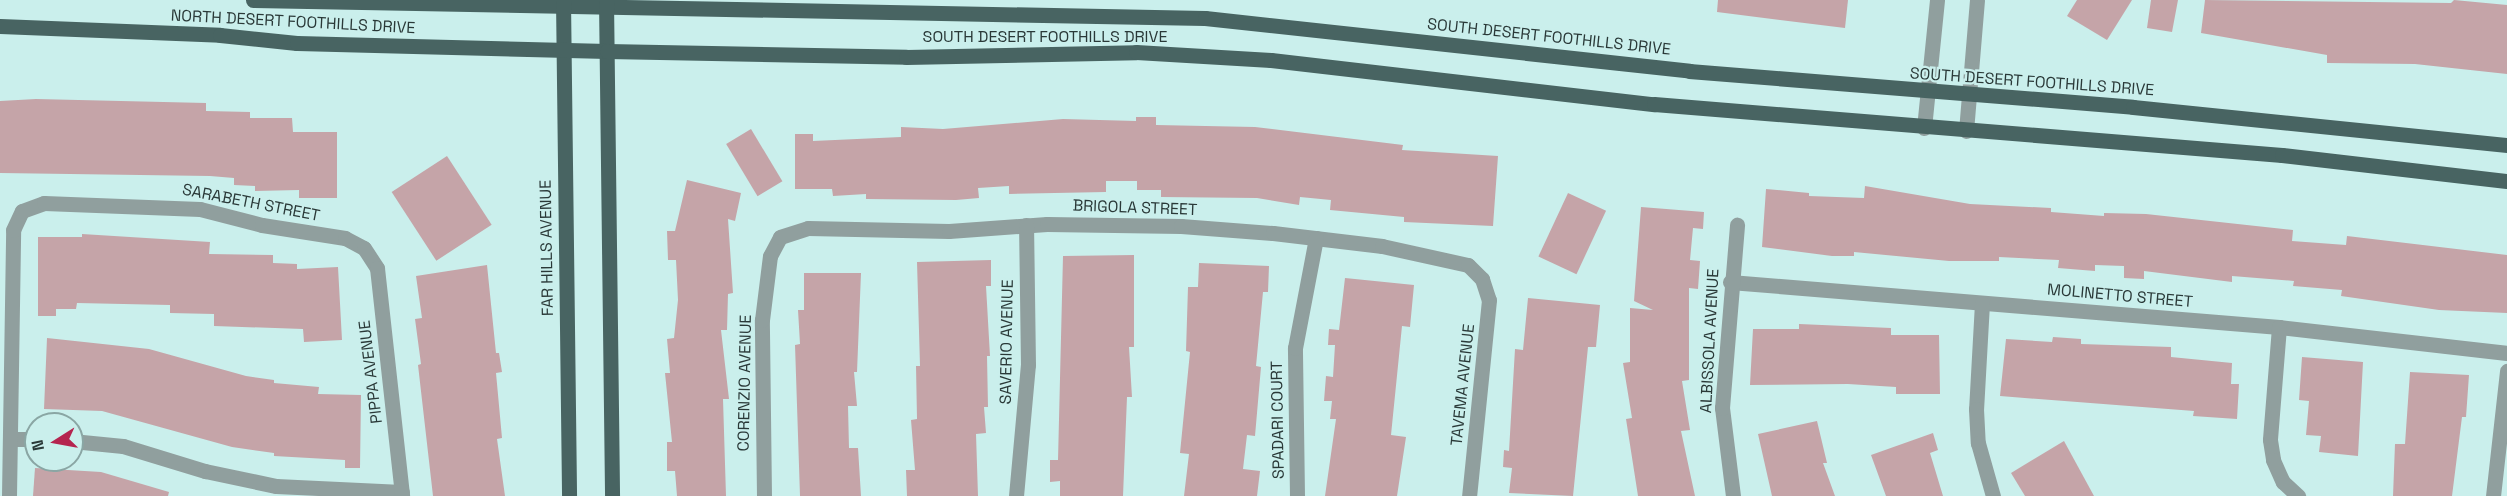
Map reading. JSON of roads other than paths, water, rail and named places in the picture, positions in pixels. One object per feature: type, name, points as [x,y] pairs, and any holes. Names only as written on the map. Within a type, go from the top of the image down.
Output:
[{"type":"main road","name":"NORTH DESERT FOOTHILLS DRIVE","points":[[253,0],[563,3],[585,6]]},
{"type":"main road","name":"FAR HILLS AVENUE","points":[[563,3],[569,496]]},
{"type":"main road","name":"SOUTH DESERT FOOTHILLS DRIVE","points":[[585,6],[606,3],[1205,18],[1928,92],[2133,107],[2507,146]]},
{"type":"main road","points":[[606,3],[612,496]]},
{"type":"main road","name":"NORTH DESERT FOOTHILLS DRIVE","points":[[0,26],[220,35],[297,43],[585,50]]},
{"type":"main road","name":"SOUTH DESERT FOOTHILLS DRIVE","points":[[585,50],[906,57],[1136,52],[1271,60],[1654,104],[1924,128],[2282,155],[2507,181]]},
{"type":"street","points":[[1924,128],[1937,0]]},
{"type":"street","points":[[1966,131],[1977,0]]},
{"type":"street","name":"SARABETH STREET","points":[[6,256],[13,230],[22,211],[44,203],[185,207],[345,238],[364,248]]},
{"type":"street","name":"BRIGOLA STREET","points":[[780,237],[808,228],[941,231],[1026,225],[1181,226],[1316,238],[1458,261],[1482,279]]},
{"type":"street","name":"SAVERIO AVENUE","points":[[1016,496],[1028,365],[1026,225]]},
{"type":"street","name":"ALBISSOLA AVENUE","points":[[1733,496],[1722,408],[1730,282],[1737,225]]},
{"type":"street","name":"CORENZIO AVENUE","points":[[764,496],[762,320],[770,256],[780,237]]},
{"type":"street","name":"SPADARI COURT","points":[[1297,496],[1295,348],[1316,238]]},
{"type":"street","name":"PIPPA AVENUE","points":[[364,248],[378,276],[402,494]]},
{"type":"street","points":[[6,256],[9,496]]},
{"type":"street","name":"TAVEMA AVENUE","points":[[1469,496],[1489,311],[1482,279]]},
{"type":"street","name":"MOLINETTO STREET","points":[[1730,282],[2279,327],[2507,353]]},
{"type":"street","points":[[1983,303],[1977,420],[1978,443],[1993,496]]},
{"type":"street","points":[[2279,327],[2270,440],[2273,460],[2283,482],[2298,496]]},
{"type":"street","points":[[2493,496],[2507,371]]},
{"type":"street","points":[[10,439],[24,439]]},
{"type":"street","points":[[84,442],[132,448],[205,471],[276,486],[402,494]]}]
